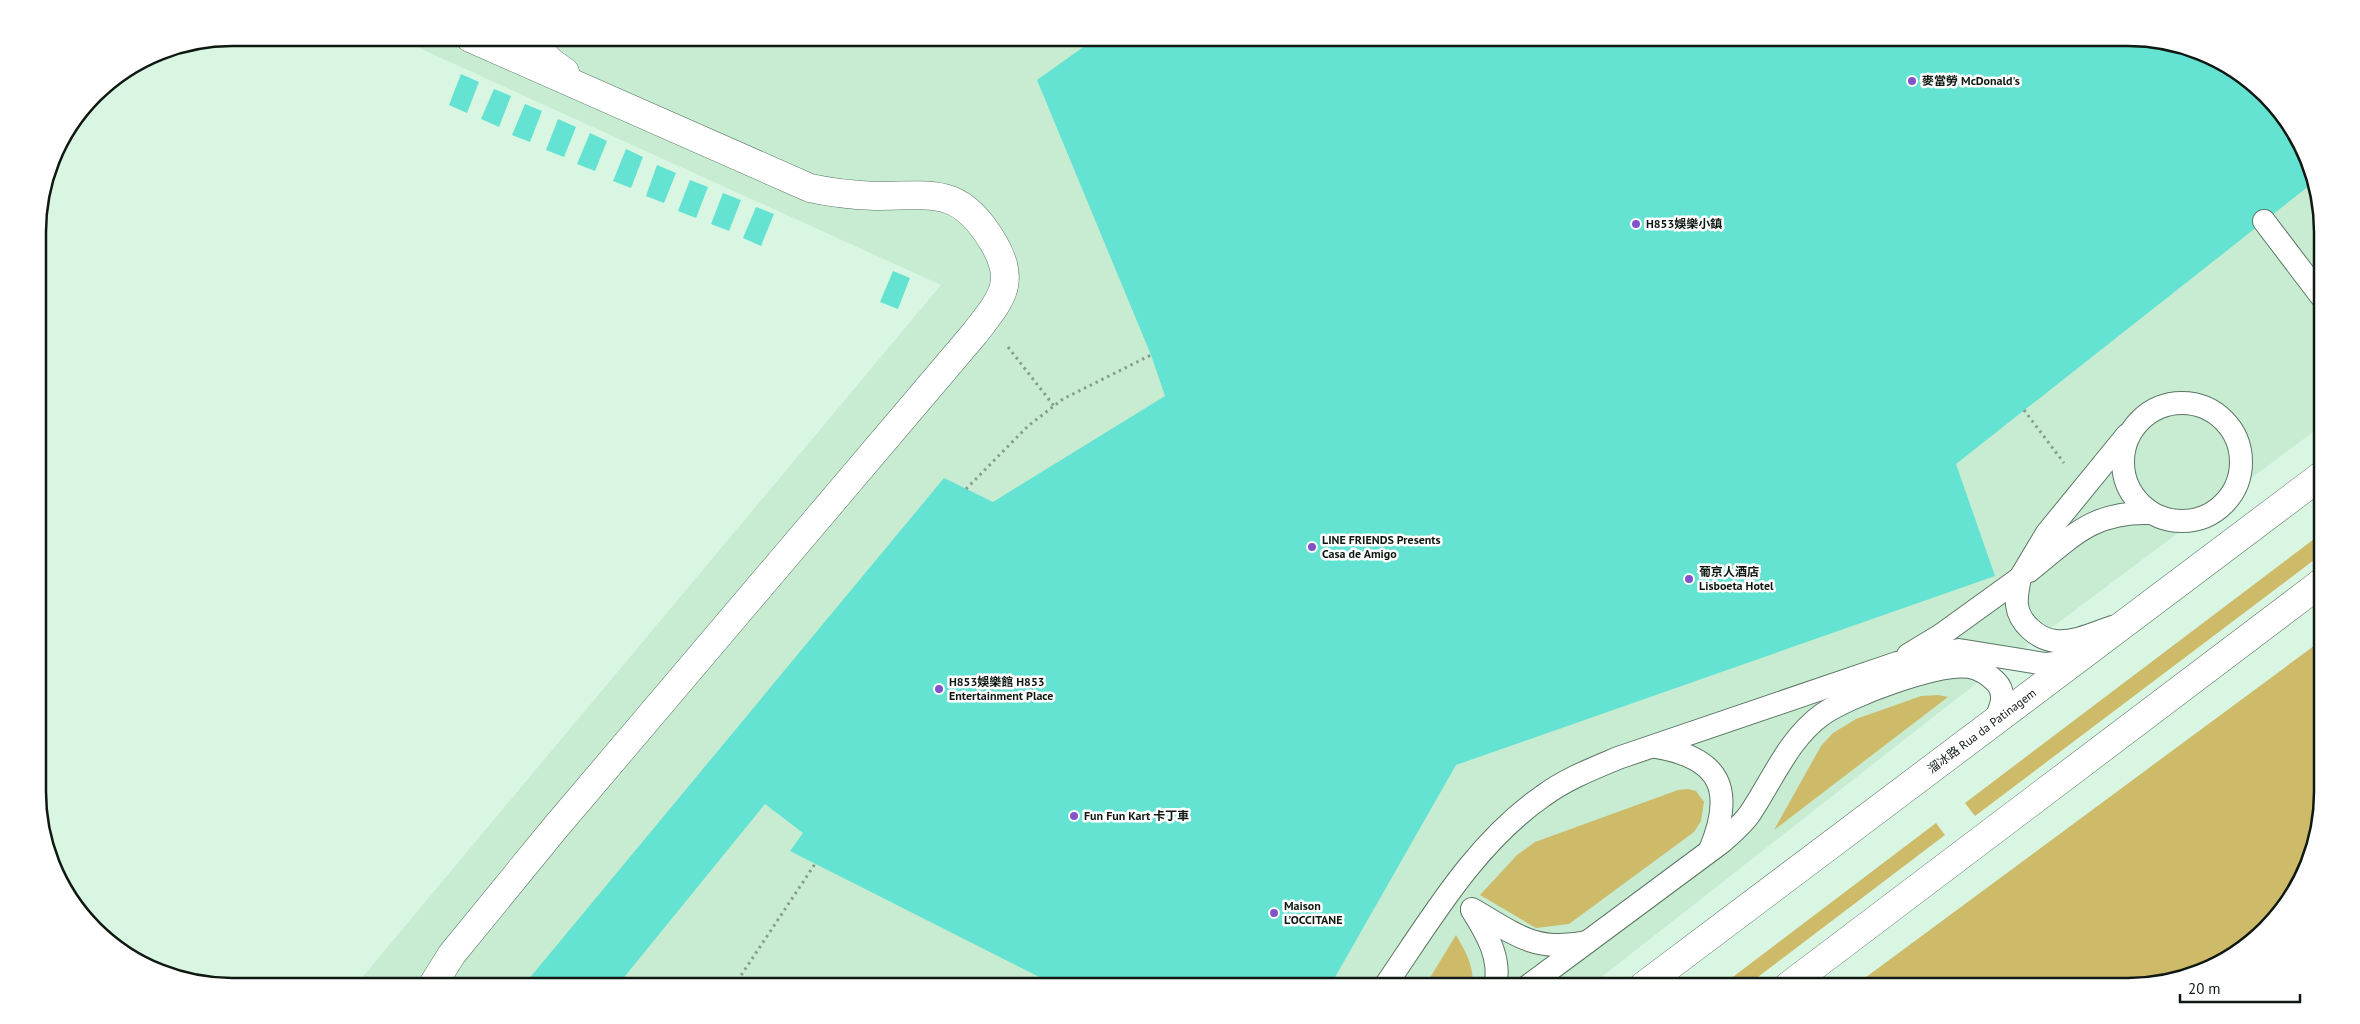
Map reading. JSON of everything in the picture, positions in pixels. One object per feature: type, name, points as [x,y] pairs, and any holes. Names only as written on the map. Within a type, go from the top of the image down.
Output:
[{"type":"street","points":[[437,978],[452,954],[555,828],[986,319],[1002,296],[1005,279],[1002,257],[983,225],[964,206],[951,199],[923,194],[839,194],[810,188],[488,46]]},
{"type":"street","points":[[535,46],[550,62],[601,96]]},
{"type":"street","name":"溜冰路 Rua da Patinagem","points":[[1654,978],[2314,481]]},
{"type":"street","points":[[1799,978],[2314,588]]},
{"type":"lane","points":[[2264,221],[2314,287]]},
{"type":"lane","points":[[1897,662],[1941,635],[2020,578],[2097,521],[2113,515],[2151,514],[2171,521],[2191,521],[2210,515],[2226,502],[2237,485],[2241,465],[2239,445],[2230,427],[2216,413],[2199,405],[2180,402],[2161,406],[2145,415],[2046,533],[2020,578],[2017,608],[2024,622],[2038,636],[2056,641],[2080,638],[2125,623]]},
{"type":"lane","points":[[2132,429],[2124,446],[2122,466],[2127,484],[2137,500],[2151,514]]},
{"type":"lane","points":[[1391,978],[1460,879],[1485,848],[1519,814],[1543,795],[1576,776],[1618,758],[1897,662],[1959,650],[2044,664],[2075,661]]},
{"type":"lane","points":[[1539,978],[1722,842],[1750,814],[1776,769],[1800,736],[1822,714],[1851,698],[1926,673],[1953,667],[1970,667],[1987,673],[1999,685],[2002,706],[1995,720]]},
{"type":"lane","points":[[1655,746],[1692,756],[1705,763],[1715,776],[1720,789],[1722,808],[1719,830],[1709,852]]},
{"type":"lane","points":[[1495,978],[1495,961],[1492,945],[1472,909],[1516,934],[1548,946],[1566,947],[1590,941]]},
{"type":"path","points":[[986,319],[1054,406]]},
{"type":"path","points":[[966,489],[1028,426],[1063,399],[1151,355]]},
{"type":"path","points":[[2024,410],[2082,488]]},
{"type":"path","points":[[739,978],[815,864]]},
{"type":"shaded area","points":[[415,46],[2127,46],[2164,50],[2210,65],[2250,92],[2275,119],[2289,139],[2300,161],[2310,196],[2314,233],[2314,431],[1960,696],[1600,978],[362,978],[941,285]]},
{"type":"shaded area","points":[[2314,539],[2314,560],[1975,816],[1965,803]]},
{"type":"shaded area","points":[[2314,646],[2314,791],[2310,828],[2300,863],[2289,885],[2268,914],[2241,939],[2221,953],[2199,964],[2152,976],[2127,978],[1865,978]]},
{"type":"shaded area","points":[[1938,695],[1948,697],[1774,830],[1821,746],[1833,733],[1856,719],[1921,696]]},
{"type":"shaded area","points":[[1688,789],[1696,791],[1704,802],[1701,821],[1694,832],[1569,924],[1536,928],[1480,895],[1517,855],[1535,842],[1678,790]]},
{"type":"shaded area","points":[[1936,823],[1945,835],[1757,978],[1732,978]]},
{"type":"shaded area","points":[[1456,935],[1469,959],[1472,978],[1430,978]]},
{"type":"building","points":[[1085,46],[2127,46],[2152,48],[2199,60],[2221,71],[2250,92],[2268,110],[2289,139],[2300,161],[2308,187],[1956,464],[1995,576],[1456,765],[1335,978],[1041,978],[790,851],[803,833],[765,804],[624,978],[530,978],[944,478],[993,502],[1165,396],[1151,355],[1037,80]]},
{"type":"building","points":[[461,74],[479,82],[467,113],[449,105]]},
{"type":"building","points":[[494,89],[511,96],[499,127],[481,119]]},
{"type":"building","points":[[525,104],[542,111],[530,142],[512,135]]},
{"type":"building","points":[[558,119],[576,127],[564,157],[546,150]]},
{"type":"building","points":[[590,133],[607,141],[595,171],[577,164]]},
{"type":"building","points":[[626,149],[643,157],[631,188],[613,181]]},
{"type":"building","points":[[657,165],[676,173],[664,203],[646,196]]},
{"type":"building","points":[[690,180],[708,187],[696,218],[678,211]]},
{"type":"building","points":[[723,193],[741,200],[729,231],[711,224]]},
{"type":"building","points":[[756,207],[774,214],[761,246],[743,238]]},
{"type":"building","points":[[893,271],[910,278],[898,309],[880,302]]},
{"type":"place","name":"麥當勞 McDonald's","points":[[1912,81]]},
{"type":"place","name":"H853娛樂小鎮","points":[[1636,224]]},
{"type":"place","name":"LINE FRIENDS Presents Casa de Amigo","points":[[1312,547]]},
{"type":"place","name":"葡京人酒店 Lisboeta Hotel","points":[[1689,579]]},
{"type":"place","name":"H853娛樂館 H853 Entertainment Place","points":[[939,689]]},
{"type":"place","name":"Fun Fun Kart 卡丁車","points":[[1074,816]]},
{"type":"place","name":"Maison L’OCCITANE","points":[[1274,913]]}]
